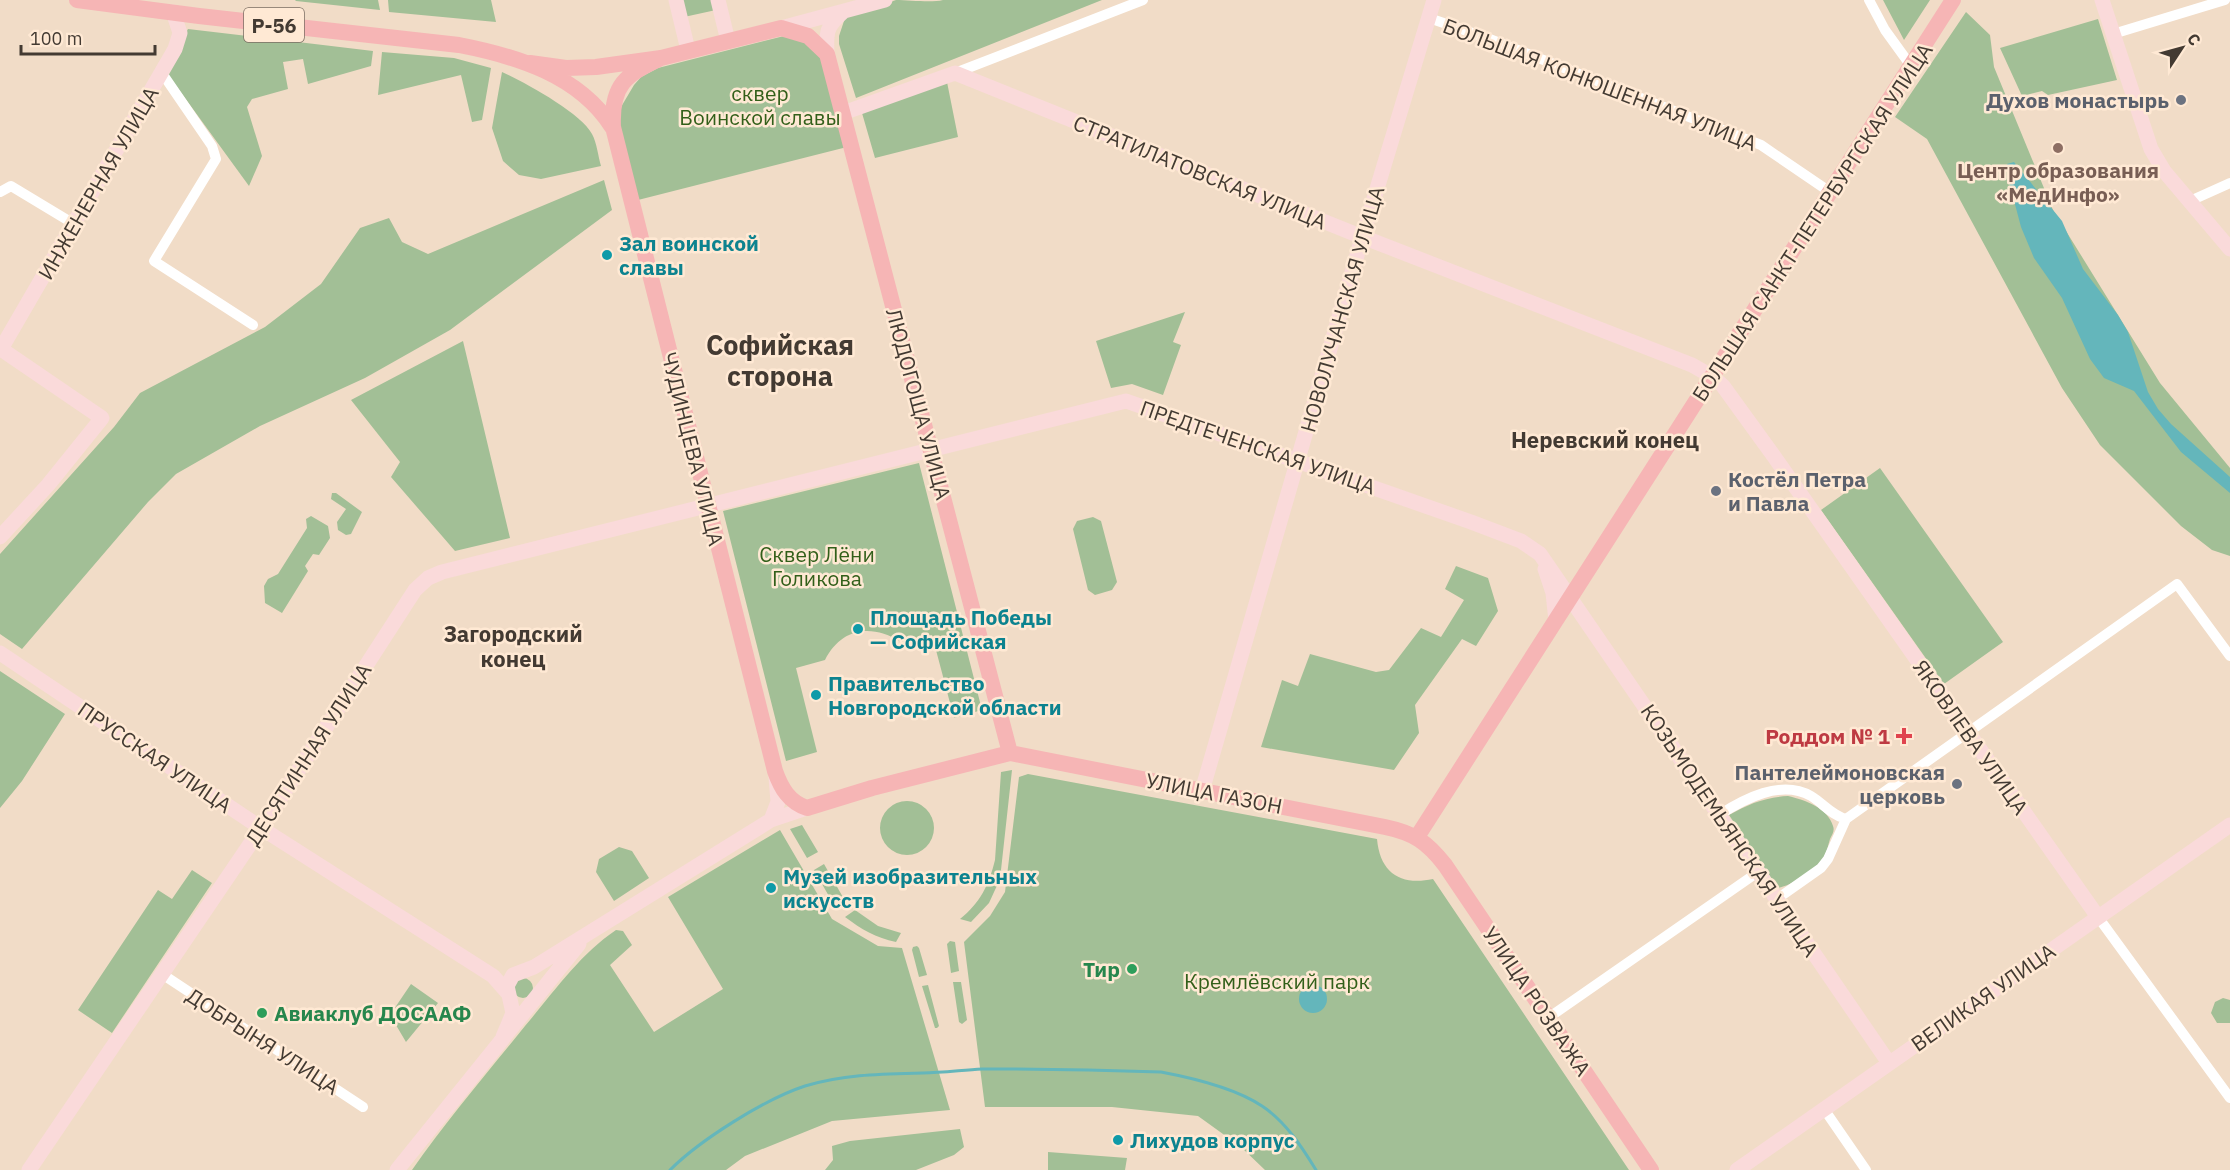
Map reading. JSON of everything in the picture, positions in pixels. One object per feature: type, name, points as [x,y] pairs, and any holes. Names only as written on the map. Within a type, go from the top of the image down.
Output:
[{"type":"main road","name":"Р-56","points":[[77,0],[171,6],[459,45],[530,63]]},
{"type":"main road","name":"БОЛЬШАЯ САНКТ-ПЕТЕРБУРГСКАЯ УЛИЦА","points":[[1417,837],[1953,0]]},
{"type":"main road","points":[[530,63],[566,68],[596,67],[661,58],[781,28],[808,36],[827,54]]},
{"type":"main road","name":"ЛЮДОГОЩА УЛИЦА","points":[[827,54],[1010,753]]},
{"type":"main road","name":"ЧУДИНЦЕВА УЛИЦА","points":[[661,58],[640,68],[623,82],[612,104],[613,128],[775,771],[790,798],[807,808]]},
{"type":"main road","name":"ЧУДИНЦЕВА УЛИЦА","points":[[530,63],[587,97],[600,109],[613,128]]},
{"type":"main road","points":[[807,808],[850,794],[1010,753]]},
{"type":"main road","name":"УЛИЦА ГАЗОН","points":[[1010,753],[1392,828],[1417,837]]},
{"type":"main road","name":"УЛИЦА РОЗВАЖА","points":[[1417,837],[1432,848],[1445,865],[1651,1170]]},
{"type":"street","points":[[676,0],[688,50]]},
{"type":"street","points":[[718,0],[728,41]]},
{"type":"street","points":[[781,28],[885,0]]},
{"type":"street","points":[[843,113],[955,73],[1143,0]]},
{"type":"street","name":"НОВОЛУЧАНСКАЯ УЛИЦА","points":[[1202,791],[1362,237],[1434,0]]},
{"type":"street","points":[[1869,0],[1885,30],[1911,66]]},
{"type":"street","points":[[2102,0],[2151,149],[2164,171],[2230,249]]},
{"type":"street","points":[[2113,34],[2225,0]]},
{"type":"street","name":"ИНЖЕНЕРНАЯ УЛИЦА","points":[[0,349],[162,73],[180,37],[171,6]]},
{"type":"street","name":"ЛЮДОГОЩА УЛИЦА","points":[[827,54],[828,29],[831,23],[844,12]]},
{"type":"street","name":"БОЛЬШАЯ КОНЮШЕННАЯ УЛИЦА","points":[[1429,18],[1475,33],[1761,145],[1830,192]]},
{"type":"street","points":[[162,73],[212,146],[216,159],[154,261],[253,325]]},
{"type":"street","name":"СТРАТИЛАТОВСКАЯ УЛИЦА","points":[[955,73],[1362,237],[1692,365],[1713,377]]},
{"type":"street","points":[[2190,201],[2230,183]]},
{"type":"street","points":[[0,192],[11,186],[74,224]]},
{"type":"street","points":[[0,349],[102,418],[48,485],[0,537]]},
{"type":"street","name":"ЯКОВЛЕВА УЛИЦА","points":[[1713,377],[1723,386],[1773,455],[2098,917],[2230,1098]]},
{"type":"street","name":"ПРЕДТЕЧЕНСКАЯ УЛИЦА","points":[[707,507],[1126,401],[1521,541],[1540,555],[1570,597]]},
{"type":"street","name":"ДЕСЯТИННАЯ УЛИЦА","points":[[29,1170],[261,828],[415,590],[428,578],[453,569],[707,507]]},
{"type":"street","points":[[1540,555],[1553,593],[1556,621]]},
{"type":"street","points":[[1777,899],[1821,868],[1828,859],[1845,819],[2177,584],[2230,656]]},
{"type":"street","name":"КОЗЬМОДЕМЬЯНСКАЯ УЛИЦА","points":[[1570,597],[1889,1063]]},
{"type":"street","name":"ПРУССКАЯ УЛИЦА","points":[[0,653],[261,828],[493,976],[508,995]]},
{"type":"street","name":"ЧУДИНЦЕВА УЛИЦА","points":[[771,820],[778,802],[775,771]]},
{"type":"street","points":[[1719,814],[1757,795],[1794,790],[1810,795],[1835,815],[1845,819]]},
{"type":"street","points":[[493,976],[499,977],[534,967],[771,820],[807,808]]},
{"type":"street","name":"ВЕЛИКАЯ УЛИЦА","points":[[1737,1170],[2230,825]]},
{"type":"street","points":[[1548,1018],[1758,872]]},
{"type":"street","points":[[389,1170],[400,1166],[503,1037],[582,941],[592,932]]},
{"type":"street","points":[[503,1037],[513,1013],[507,986],[516,973],[526,972],[537,978],[539,984],[535,999]]},
{"type":"street","name":"ДОБРЫНЯ УЛИЦА","points":[[162,974],[363,1107]]},
{"type":"street","points":[[508,995],[521,1005],[535,999]]},
{"type":"street","points":[[1824,1109],[1866,1170]]},
{"type":"green space","points":[[378,0],[380,10],[296,1]]},
{"type":"green space","points":[[388,0],[491,0],[496,22],[389,12]]},
{"type":"green space","points":[[679,0],[713,0],[716,10],[684,17]]},
{"type":"green space","points":[[896,0],[1102,0],[856,98],[839,44],[845,18]]},
{"type":"green space","points":[[1883,0],[1930,0],[1904,40]]},
{"type":"green space","points":[[1966,12],[1990,35],[1994,67],[2053,210],[2160,383],[2230,468],[2230,556],[2212,550],[2181,526],[2100,445],[2062,388],[1927,139],[1895,117]]},
{"type":"green space","points":[[2098,19],[2117,80],[2048,95],[2042,91],[2022,96],[2000,48]]},
{"type":"green space","points":[[188,29],[373,51],[371,66],[308,84],[303,59],[283,62],[288,89],[252,99],[247,107],[262,156],[249,186],[166,72]]},
{"type":"green space","name":"сквер Воинской славы","points":[[784,36],[805,42],[823,59],[847,147],[638,200],[619,122],[621,107],[641,77],[658,68]]},
{"type":"green space","points":[[382,52],[454,58],[491,68],[482,120],[472,122],[461,75],[378,95]]},
{"type":"green space","points":[[502,72],[551,99],[586,126],[594,138],[601,166],[541,179],[519,175],[503,161],[492,128]]},
{"type":"green space","points":[[947,82],[958,137],[875,158],[862,113]]},
{"type":"green space","points":[[604,180],[612,210],[450,330],[365,378],[260,426],[176,474],[148,502],[22,649],[0,634],[0,554],[114,427],[140,393],[265,327],[321,284],[360,228],[389,218],[402,242],[428,254]]},
{"type":"green space","points":[[1185,312],[1173,342],[1181,345],[1163,395],[1132,384],[1111,388],[1096,341]]},
{"type":"green space","points":[[463,341],[510,538],[455,551],[391,477],[400,462],[351,400]]},
{"type":"green space","name":"Сквер Лёни Голикова","points":[[919,463],[982,710],[954,718],[932,635],[901,642],[879,633],[858,632],[840,641],[825,660],[796,668],[817,752],[786,761],[723,511]]},
{"type":"green space","points":[[1880,468],[2003,642],[1944,684],[1821,510]]},
{"type":"green space","points":[[332,493],[336,493],[362,512],[351,534],[346,535],[338,530],[337,522],[346,509],[331,499]]},
{"type":"green space","points":[[311,516],[328,526],[330,538],[319,555],[313,554],[305,566],[308,571],[282,613],[265,603],[264,586],[268,579],[278,574],[307,528],[306,519]]},
{"type":"green space","points":[[1093,517],[1101,521],[1117,582],[1112,590],[1095,595],[1088,590],[1073,529],[1077,521]]},
{"type":"green space","points":[[1456,566],[1488,578],[1498,611],[1476,646],[1462,639],[1415,705],[1419,733],[1394,770],[1261,747],[1282,680],[1298,686],[1310,654],[1376,672],[1389,670],[1421,628],[1441,637],[1464,600],[1445,589]]},
{"type":"green space","points":[[0,671],[65,714],[22,781],[0,808]]},
{"type":"green space","points":[[1012,770],[1000,879],[989,903],[971,922],[960,919],[978,900],[990,878],[995,860],[1001,772]]},
{"type":"green space","name":"Кремлёвский парк","points":[[1028,774],[1377,839],[1383,861],[1394,874],[1411,880],[1433,879],[1629,1170],[1265,1170],[1241,1147],[1198,1116],[1112,1107],[985,1107],[964,942],[990,916],[1005,892],[1019,777]]},
{"type":"green space","points":[[1788,796],[1821,810],[1830,820],[1834,830],[1820,862],[1797,880],[1778,888],[1729,815],[1757,802]]},
{"type":"green space","points":[[907,801],[917,803],[926,809],[932,818],[934,828],[932,838],[926,847],[917,853],[907,855],[897,853],[888,847],[882,838],[880,828],[882,818],[888,809],[897,803]]},
{"type":"green space","points":[[802,825],[818,852],[807,858],[790,829]]},
{"type":"green space","points":[[780,830],[832,919],[878,946],[902,948],[950,1110],[832,1121],[745,1156],[726,1170],[412,1170],[467,1097],[568,975],[590,951],[616,930],[623,931],[632,945],[610,965],[654,1032],[723,989],[668,897]]},
{"type":"green space","points":[[619,847],[632,851],[649,878],[614,901],[596,872],[599,859]]},
{"type":"green space","points":[[824,864],[844,899],[834,905],[814,870]]},
{"type":"green space","points":[[192,870],[212,883],[112,1033],[78,1010],[158,890],[172,899]]},
{"type":"green space","points":[[855,910],[878,926],[901,933],[896,942],[869,932],[845,917]]},
{"type":"green space","points":[[950,941],[955,942],[959,971],[951,973],[947,944]]},
{"type":"green space","points":[[917,946],[927,975],[919,977],[912,950]]},
{"type":"green space","points":[[519,978],[527,978],[533,984],[533,992],[527,998],[519,998],[513,992],[513,984]]},
{"type":"green space","points":[[953,982],[961,982],[967,1020],[962,1024],[959,1022]]},
{"type":"green space","points":[[411,984],[438,1003],[406,1042],[390,1015]]},
{"type":"green space","points":[[928,985],[939,1026],[937,1028],[935,1028],[922,986]]},
{"type":"green space","points":[[2223,998],[2230,1000],[2230,1023],[2217,1023],[2211,1013],[2215,1002]]},
{"type":"green space","points":[[960,1129],[964,1147],[954,1155],[916,1170],[825,1170],[833,1160],[832,1146],[850,1141]]},
{"type":"green space","points":[[1048,1152],[1127,1158],[1125,1170],[1048,1170]]},
{"type":"water","points":[[2014,162],[2062,221],[2083,269],[2128,332],[2148,392],[2158,409],[2171,424],[2230,477],[2230,493],[2181,452],[2134,391],[2104,378],[2090,359],[2062,298],[2034,258],[2021,227],[2007,174],[2007,164]]},
{"type":"water","points":[[1313,985],[1323,989],[1327,999],[1323,1009],[1313,1013],[1303,1009],[1299,999],[1303,989]]},
{"type":"waterway","points":[[670,1170],[698,1146],[753,1110],[805,1086],[864,1075],[982,1069],[1161,1072],[1213,1084],[1239,1094],[1270,1112],[1292,1135],[1316,1170]]},
{"type":"place","name":"Духов монастырь","points":[[2181,100]]},
{"type":"place","name":"Центр образования «МедИнфо»","points":[[2058,148]]},
{"type":"place","name":"Зал воинской славы","points":[[607,255]]},
{"type":"place","name":"Костёл Петра и Павла","points":[[1716,491]]},
{"type":"place","name":"Площадь Победы — Софийская","points":[[858,629]]},
{"type":"place","name":"Правительство Новгородской области","points":[[816,695]]},
{"type":"place","name":"Роддом № 1","points":[[1904,736]]},
{"type":"place","name":"Пантелеймоновская церковь","points":[[1957,784]]},
{"type":"place","name":"Музей изобразительных искусств","points":[[771,888]]},
{"type":"place","name":"Тир","points":[[1132,969]]},
{"type":"place","name":"Авиаклуб ДОСААФ","points":[[262,1013]]},
{"type":"place","name":"Лихудов корпус","points":[[1118,1140]]},
{"type":"district","name":"Софийская сторона","points":[[780,360]]},
{"type":"district","name":"Неревский конец","points":[[1605,439]]},
{"type":"district","name":"Загородский конец","points":[[513,646]]}]
